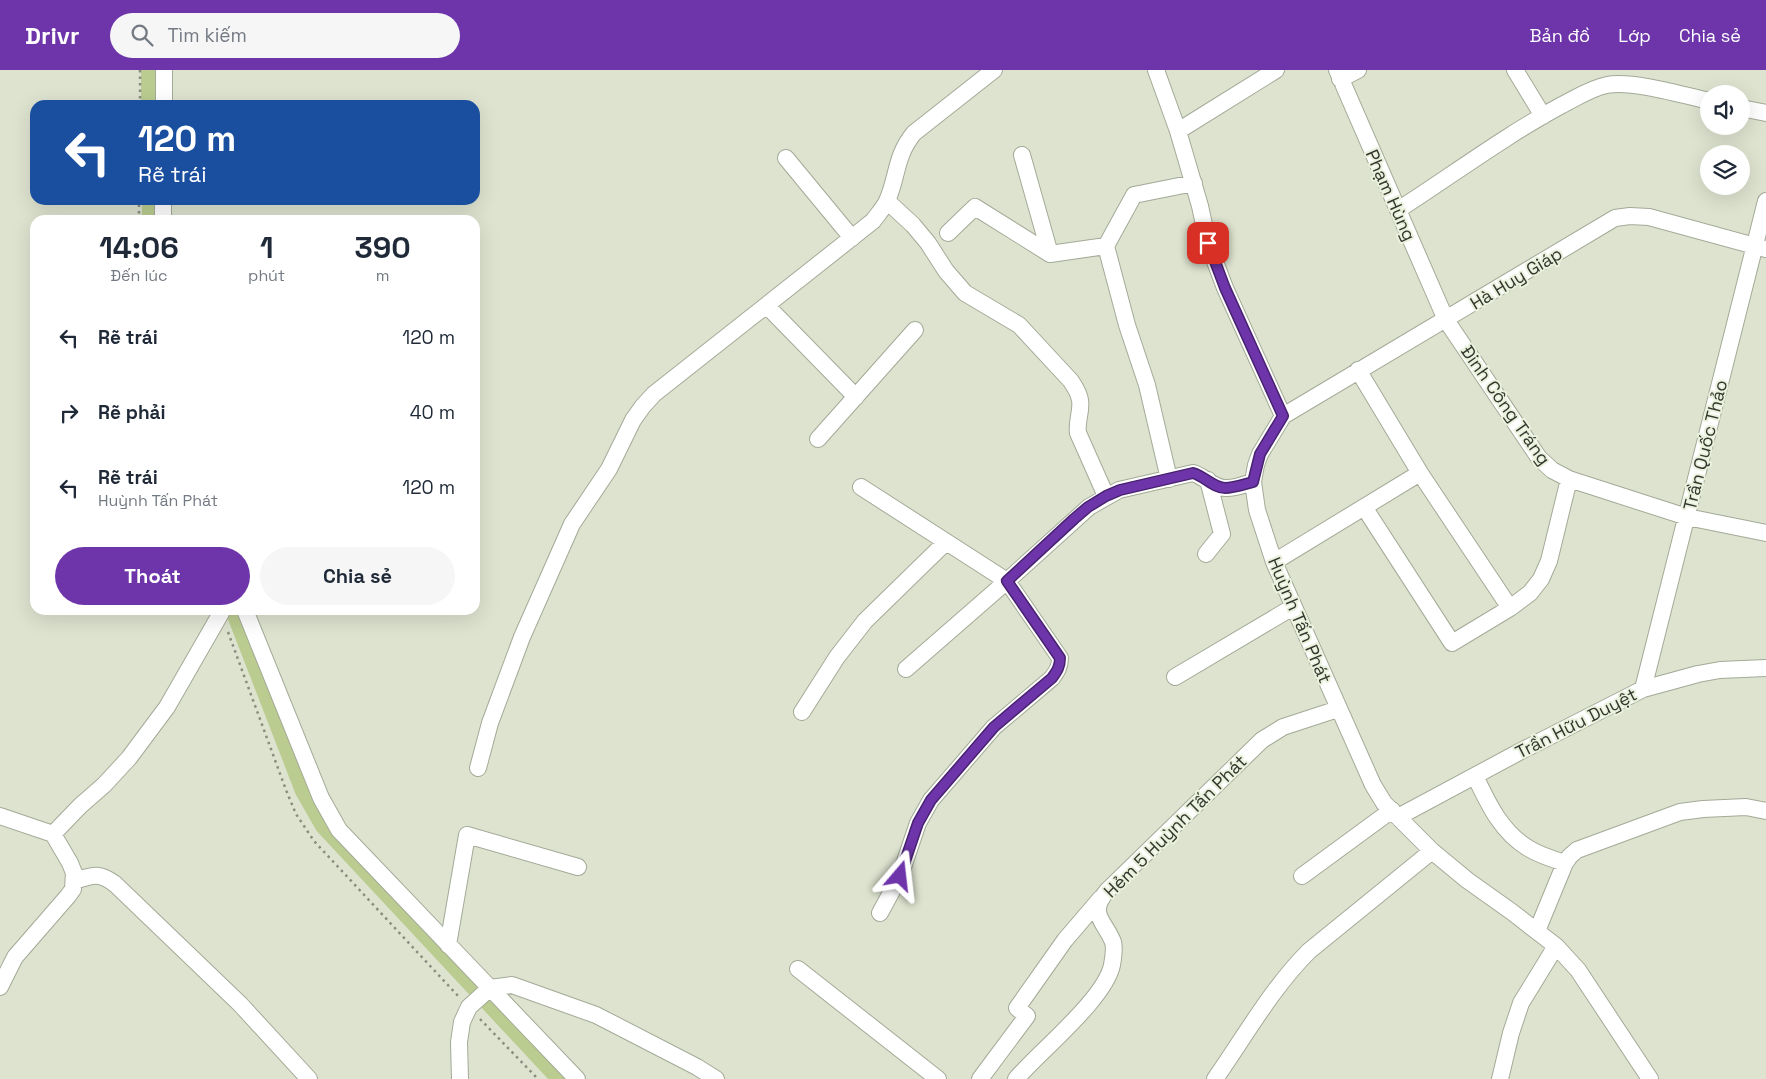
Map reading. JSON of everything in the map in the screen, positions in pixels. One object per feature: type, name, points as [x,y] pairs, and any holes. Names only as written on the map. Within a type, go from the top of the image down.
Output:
[{"type":"street","points":[[164,70],[164,100]]},
{"type":"street","points":[[478,768],[490,723],[522,637],[553,564],[572,524],[609,468],[633,420],[643,406],[654,394],[873,221],[887,201],[899,158],[905,144],[914,133],[994,70]]},
{"type":"street","points":[[1156,70],[1194,183],[1208,243],[1225,288],[1283,416]]},
{"type":"street","points":[[1178,131],[1276,70]]},
{"type":"street","points":[[1338,74],[1358,70]]},
{"type":"street","points":[[1515,70],[1543,116]]},
{"type":"street","name":"Phạm Hùng","points":[[1338,74],[1446,320]]},
{"type":"street","points":[[1398,210],[1543,116],[1588,92],[1608,85],[1641,86],[1700,99]]},
{"type":"street","points":[[1750,110],[1766,113]]},
{"type":"street","points":[[1022,155],[1050,254]]},
{"type":"street","points":[[786,158],[852,238]]},
{"type":"street","points":[[1169,479],[1147,385],[1126,325],[1106,246],[1134,195],[1194,183]]},
{"type":"street","points":[[887,201],[928,243],[946,271],[965,293],[1019,325],[1071,381],[1078,392],[1080,401],[1077,424],[1078,433],[1106,496]]},
{"type":"street","name":"Trần Quốc Thảo","points":[[1643,689],[1687,516],[1761,248],[1766,201]]},
{"type":"street","points":[[948,233],[976,207],[1050,254],[1106,246]]},
{"type":"street","name":"Hà Huy Giáp","points":[[1283,416],[1616,218],[1630,216],[1649,217],[1761,248]]},
{"type":"street","points":[[767,306],[856,397]]},
{"type":"street","name":"Đinh Công Tráng","points":[[1446,320],[1539,458],[1552,470],[1569,479],[1687,516],[1765,531]]},
{"type":"street","points":[[818,439],[914,330]]},
{"type":"street","points":[[1358,370],[1420,473],[1510,608]]},
{"type":"street","name":"Huỳnh Tấn Phát","points":[[1283,416],[1260,454],[1253,482],[1257,510],[1274,562],[1373,785],[1384,803],[1432,851],[1467,880],[1556,946],[1578,970],[1650,1079]]},
{"type":"street","points":[[906,669],[1007,581],[1074,519],[1088,507],[1106,496],[1120,490],[1193,473],[1217,486],[1227,488],[1253,482]]},
{"type":"street","points":[[1274,562],[1420,473]]},
{"type":"street","points":[[1364,507],[1452,643],[1510,608],[1530,593],[1542,579],[1549,561],[1569,479]]},
{"type":"street","points":[[1206,554],[1222,534],[1208,480]]},
{"type":"street","points":[[861,487],[1007,581],[1060,658],[1058,670],[1052,678],[994,727],[931,800],[918,823],[900,876],[880,913]]},
{"type":"street","points":[[802,712],[837,657],[865,621],[946,542]]},
{"type":"street","points":[[1175,677],[1293,607]]},
{"type":"street","points":[[53,834],[80,806],[104,786],[129,758],[167,707],[220,615]]},
{"type":"street","points":[[248,615],[321,798],[339,830],[577,1079]]},
{"type":"street","name":"Trần Hữu Duyệt","points":[[1302,876],[1395,814],[1475,776],[1643,689],[1720,670],[1766,668]]},
{"type":"street","name":"Hẻm 5 Huỳnh Tấn Phát","points":[[1016,1079],[1093,999],[1106,981],[1111,967],[1114,944],[1098,914],[1098,904],[1101,898],[1262,740],[1283,728],[1338,709]]},
{"type":"street","points":[[1475,776],[1492,810],[1517,841],[1536,853],[1565,863]]},
{"type":"street","points":[[1538,931],[1565,863],[1578,850],[1680,812],[1746,807],[1766,811]]},
{"type":"street","points":[[0,816],[53,834],[70,863],[74,881],[73,889],[68,896],[15,957],[0,987]]},
{"type":"street","points":[[448,945],[467,835],[578,866]]},
{"type":"street","points":[[1215,1079],[1297,963],[1309,951],[1432,851]]},
{"type":"street","points":[[74,881],[99,875],[115,884],[240,1004],[309,1079]]},
{"type":"street","points":[[980,1079],[1027,1016],[1017,1008],[1065,940],[1101,898]]},
{"type":"street","points":[[1500,1079],[1511,1032],[1521,1003],[1556,946]]},
{"type":"street","points":[[798,969],[938,1079]]},
{"type":"street","points":[[460,1079],[458,1042],[462,1022],[469,1007],[490,988],[512,986],[596,1015],[697,1067],[716,1079]]},
{"type":"path","points":[[140,70],[140,100]]},
{"type":"waterway","points":[[149,70],[149,100]]},
{"type":"waterway","points":[[150,205],[150,215]]},
{"type":"waterway","points":[[235,615],[303,791],[323,826],[559,1079]]},
{"type":"route","points":[[900,876],[918,823],[931,800],[994,727],[1052,678],[1058,670],[1060,658],[1007,581],[1088,507],[1120,490],[1193,473],[1204,477],[1222,488],[1253,482],[1260,454],[1283,416],[1225,288],[1208,243]]}]
